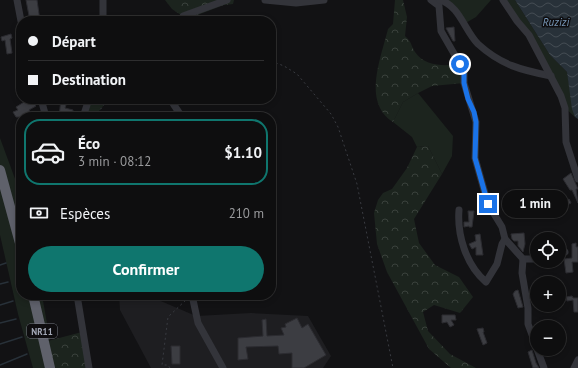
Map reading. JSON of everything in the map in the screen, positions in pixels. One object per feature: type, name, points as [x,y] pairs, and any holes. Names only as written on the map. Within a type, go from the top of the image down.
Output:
[{"type":"highway","points":[[0,170],[16,229]]},
{"type":"highway","name":"NR11","points":[[34,300],[50,368]]},
{"type":"street","points":[[17,0],[20,16]]},
{"type":"street","points":[[103,0],[103,16]]},
{"type":"street","points":[[183,16],[227,0]]},
{"type":"street","points":[[266,0],[296,3],[324,0]]},
{"type":"street","points":[[431,0],[439,6],[441,31],[464,71],[464,83],[476,122],[474,140],[477,165],[488,204],[502,227],[505,240],[523,259],[530,259]]},
{"type":"street","points":[[440,0],[450,5],[474,39],[493,55],[520,70],[551,76]]},
{"type":"street","points":[[503,0],[517,21],[529,35],[551,76],[565,108],[566,142],[578,179]]},
{"type":"street","points":[[459,210],[459,233],[470,263],[486,282],[497,264],[502,244],[505,240]]},
{"type":"street","points":[[523,259],[522,273],[528,308],[528,324],[530,329]]},
{"type":"street","points":[[78,300],[88,368]]},
{"type":"street","points":[[193,300],[198,323],[223,368]]},
{"type":"street","points":[[540,356],[544,368]]},
{"type":"street","points":[[574,368],[578,360]]},
{"type":"path","points":[[276,63],[297,74],[331,114],[338,127],[357,184],[393,368]]},
{"type":"path","points":[[98,112],[105,104]]},
{"type":"path","points":[[170,368],[168,365],[162,365],[168,317],[187,300]]},
{"type":"shaded area","points":[[119,300],[158,300],[196,316],[251,313],[308,316],[331,356],[323,368],[151,368],[120,310]]},
{"type":"green space","points":[[165,0],[234,0],[233,4],[224,5],[195,16],[182,16],[172,9]]},
{"type":"green space","points":[[395,0],[403,0],[407,17],[405,36],[419,57],[430,63],[442,65],[460,64],[464,83],[432,86],[418,93],[403,102],[393,122],[384,113],[378,103],[376,79],[381,53],[388,29],[393,24]]},
{"type":"green space","points":[[446,0],[491,0],[476,17],[464,24]]},
{"type":"green space","points":[[503,0],[515,0],[550,55],[567,72],[575,117],[565,108],[551,76]]},
{"type":"green space","points":[[418,93],[453,136],[452,156],[442,174],[428,146],[417,147],[412,137],[393,122],[403,102]]},
{"type":"green space","points":[[87,104],[105,104],[98,112],[85,112]]},
{"type":"green space","points":[[0,138],[16,181],[16,300],[43,300],[50,340],[44,341],[50,368],[33,368],[18,314],[0,235]]},
{"type":"green space","points":[[428,146],[442,174],[414,219],[419,243],[435,265],[459,277],[473,297],[460,313],[434,305],[423,312],[428,331],[450,354],[476,368],[451,368],[429,349],[387,272],[377,244],[374,213],[378,200],[383,193],[392,189],[407,168],[417,147]]},
{"type":"green space","points":[[82,332],[89,368],[50,368],[44,342]]},
{"type":"water","name":"Ruzizi","points":[[515,0],[578,0],[578,119],[575,117],[572,109],[567,72],[550,55]]},
{"type":"building","points":[[26,0],[37,0],[39,16],[29,16]]},
{"type":"building","points":[[454,27],[455,41],[453,41],[446,28]]},
{"type":"building","points":[[11,34],[12,38],[10,39],[12,53],[7,54],[5,40],[2,41],[1,37]]},
{"type":"building","points":[[21,104],[34,104],[36,106],[29,110],[30,112],[16,112],[16,117],[13,112],[18,110],[16,107]]},
{"type":"building","points":[[60,104],[66,104],[65,108],[73,110],[73,112],[60,112]]},
{"type":"building","points":[[571,173],[578,189],[576,189],[578,203],[572,190],[570,190],[563,179]]},
{"type":"building","points":[[561,196],[564,201],[569,199],[571,203],[555,211],[550,201]]},
{"type":"building","points":[[468,211],[474,211],[472,227],[464,227],[464,222],[469,222]]},
{"type":"building","points":[[524,233],[525,244],[523,252],[518,246],[518,241],[514,241],[512,239],[511,234]]},
{"type":"building","points":[[480,234],[483,255],[476,255],[476,247],[472,249],[469,244],[476,241],[475,235]]},
{"type":"building","points":[[576,243],[576,247],[578,247],[578,262],[572,262],[573,272],[566,273],[566,259],[572,258],[572,244]]},
{"type":"building","points":[[518,290],[523,307],[518,308],[513,294]]},
{"type":"building","points":[[572,296],[573,298],[578,298],[578,312],[574,312],[573,300],[567,301],[566,297]]},
{"type":"building","points":[[442,315],[455,315],[456,320],[451,320],[454,325],[450,327],[447,322],[442,323]]},
{"type":"building","points":[[297,318],[302,328],[308,324],[326,355],[304,368],[292,368],[292,353],[279,354],[278,346],[246,347],[248,359],[238,360],[238,338],[263,336],[262,320],[266,319],[267,336],[284,335],[281,328],[286,327],[285,324]]},
{"type":"building","points":[[483,328],[487,343],[483,345],[477,329]]},
{"type":"building","points":[[171,346],[180,346],[180,364],[172,364]]},
{"type":"building","points":[[530,351],[530,356],[534,356],[539,368],[533,368],[528,352]]},
{"type":"waterway","points":[[0,265],[6,263]]},
{"type":"waterway","points":[[0,284],[8,282]]},
{"type":"waterway","points":[[0,305],[13,301]]},
{"type":"waterway","points":[[0,323],[16,319]]},
{"type":"waterway","points":[[0,344],[22,337]]},
{"type":"waterway","points":[[0,365],[27,354]]},
{"type":"route","points":[[460,64],[464,71],[464,83],[468,99],[474,112],[476,122],[474,140],[475,158],[488,204]]}]
